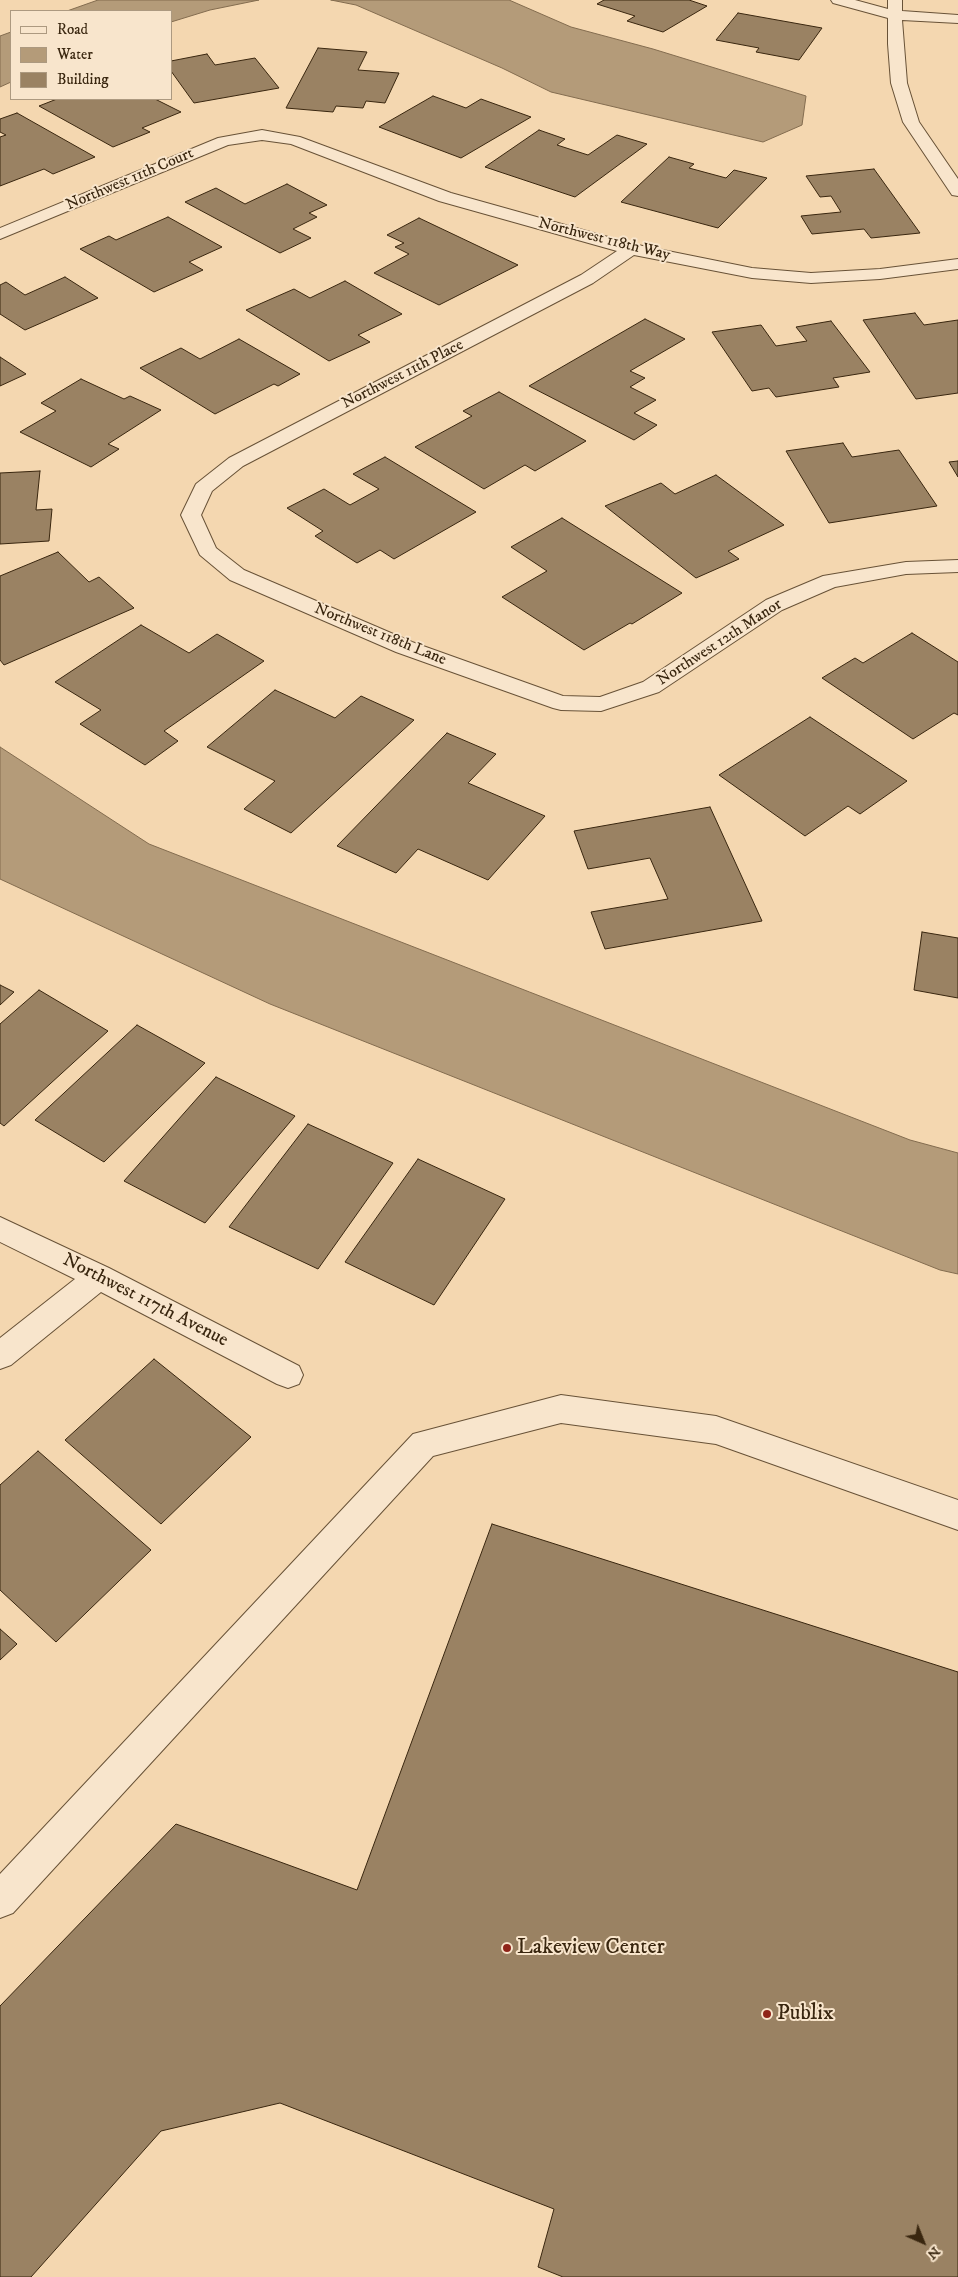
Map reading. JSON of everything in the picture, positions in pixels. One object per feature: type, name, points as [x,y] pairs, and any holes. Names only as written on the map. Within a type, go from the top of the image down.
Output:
[{"type":"street","points":[[838,0],[895,7],[958,5]]},
{"type":"street","points":[[844,0],[958,19]]},
{"type":"street","points":[[895,7],[899,83],[911,122],[958,191]]},
{"type":"street","name":"Northwest 11th Court","points":[[0,234],[224,141],[262,135]]},
{"type":"street","name":"Northwest 118th Way","points":[[262,135],[294,140],[445,197],[631,249],[752,273],[811,278],[880,274],[958,264]]},
{"type":"street","name":"Northwest 11th Place","points":[[191,515],[203,488],[236,462],[588,279],[631,249]]},
{"type":"street","name":"Northwest 118th Lane","points":[[191,515],[207,550],[237,575],[404,647],[561,704],[601,704]]},
{"type":"street","name":"Northwest 12th Manor","points":[[601,704],[652,687],[774,605],[830,581],[906,568],[958,566]]},
{"type":"street","name":"Northwest 117th Avenue","points":[[0,1229],[99,1277],[288,1375]]},
{"type":"street","points":[[0,1356],[99,1277]]},
{"type":"street","points":[[0,1900],[424,1444],[561,1409],[716,1430],[958,1515]]},
{"type":"water","points":[[98,0],[259,0],[210,10],[172,22],[172,10],[70,10]]},
{"type":"water","points":[[331,0],[509,0],[571,27],[653,49],[806,96],[802,125],[763,142],[551,92],[502,68],[356,5]]},
{"type":"water","points":[[10,32],[10,82],[0,87],[0,36]]},
{"type":"water","points":[[0,747],[149,844],[910,1140],[958,1153],[958,1274],[940,1270],[270,1004],[0,879]]},
{"type":"building","points":[[604,0],[689,0],[707,6],[663,32],[627,21],[635,16],[597,4]]},
{"type":"building","points":[[738,13],[822,28],[799,60],[756,52],[759,48],[716,40]]},
{"type":"building","points":[[318,48],[367,52],[358,70],[399,73],[385,103],[366,101],[363,108],[336,106],[333,112],[286,108]]},
{"type":"building","points":[[207,54],[215,65],[255,58],[279,88],[194,103],[172,72],[172,61]]},
{"type":"building","points":[[433,96],[466,108],[481,99],[531,117],[461,158],[379,127]]},
{"type":"building","points":[[54,100],[157,100],[181,112],[142,128],[150,132],[113,147],[39,106]]},
{"type":"building","points":[[17,113],[95,157],[53,174],[44,169],[0,186],[0,137],[6,135],[0,132],[0,119]]},
{"type":"building","points":[[539,130],[565,139],[557,145],[588,155],[617,135],[647,144],[575,197],[485,167]]},
{"type":"building","points":[[669,157],[694,164],[689,168],[726,178],[734,170],[767,178],[718,228],[621,202]]},
{"type":"building","points":[[874,169],[920,233],[871,238],[864,229],[812,234],[801,216],[841,212],[831,196],[820,197],[806,176]]},
{"type":"building","points":[[287,184],[327,205],[309,213],[317,217],[293,229],[311,238],[280,253],[185,202],[216,188],[245,204]]},
{"type":"building","points":[[168,217],[222,247],[189,262],[203,270],[154,292],[80,249],[109,236],[116,240]]},
{"type":"building","points":[[419,218],[518,265],[439,305],[374,273],[409,254],[395,247],[404,243],[387,235]]},
{"type":"building","points":[[65,277],[98,298],[25,330],[0,314],[0,285],[6,282],[25,295]]},
{"type":"building","points":[[345,281],[402,314],[358,335],[370,342],[329,361],[246,310],[294,289],[310,298]]},
{"type":"building","points":[[915,313],[924,325],[958,320],[958,393],[916,399],[863,320]]},
{"type":"building","points":[[645,319],[685,339],[630,371],[645,378],[630,387],[656,400],[634,413],[657,425],[634,440],[529,386]]},
{"type":"building","points":[[831,321],[870,372],[833,378],[839,387],[776,397],[769,388],[752,391],[712,332],[761,325],[776,346],[807,341],[796,327]]},
{"type":"building","points":[[239,339],[300,374],[278,386],[274,384],[215,414],[140,368],[181,348],[200,359]]},
{"type":"building","points":[[0,357],[26,374],[0,386]]},
{"type":"building","points":[[81,379],[124,399],[130,396],[161,410],[108,444],[119,449],[91,467],[20,432],[56,411],[41,403]]},
{"type":"building","points":[[499,392],[586,441],[535,471],[525,465],[484,489],[415,447],[472,416],[463,411]]},
{"type":"building","points":[[843,443],[852,457],[899,450],[937,506],[829,523],[786,451]]},
{"type":"building","points":[[385,457],[476,512],[394,559],[380,550],[357,563],[315,536],[323,531],[287,508],[324,489],[350,505],[379,489],[353,474]]},
{"type":"building","points":[[958,461],[958,477],[949,462]]},
{"type":"building","points":[[40,471],[36,510],[52,509],[49,541],[0,544],[0,473]]},
{"type":"building","points":[[716,475],[784,525],[728,551],[739,559],[696,578],[605,506],[661,483],[675,494]]},
{"type":"building","points":[[562,518],[682,593],[632,624],[630,623],[584,650],[502,597],[547,571],[511,547]]},
{"type":"building","points":[[58,552],[89,582],[99,577],[134,608],[4,665],[0,660],[0,576]]},
{"type":"building","points":[[141,625],[189,653],[217,634],[264,661],[164,731],[178,741],[145,765],[80,724],[101,710],[55,682]]},
{"type":"building","points":[[912,633],[958,662],[958,715],[954,713],[913,739],[822,678],[855,658],[863,663]]},
{"type":"building","points":[[275,690],[335,718],[361,696],[414,720],[291,833],[244,809],[275,781],[207,747]]},
{"type":"building","points":[[810,717],[907,781],[860,814],[848,806],[805,836],[719,775]]},
{"type":"building","points":[[447,733],[496,754],[468,783],[545,816],[488,880],[418,849],[396,873],[337,846]]},
{"type":"building","points":[[710,807],[762,921],[605,949],[591,912],[668,899],[650,858],[588,869],[574,831]]},
{"type":"building","points":[[922,932],[958,938],[958,998],[914,990]]},
{"type":"building","points":[[0,985],[14,992],[0,1005]]},
{"type":"building","points":[[39,990],[108,1031],[4,1126],[0,1123],[0,1024]]},
{"type":"building","points":[[137,1025],[205,1063],[104,1162],[35,1120]]},
{"type":"building","points":[[216,1077],[295,1116],[205,1223],[124,1181]]},
{"type":"building","points":[[308,1124],[393,1163],[318,1269],[229,1227]]},
{"type":"building","points":[[418,1159],[505,1199],[434,1305],[345,1262]]},
{"type":"building","points":[[154,1359],[251,1437],[161,1524],[65,1440]]},
{"type":"building","points":[[38,1451],[151,1550],[56,1642],[0,1590],[0,1485]]},
{"type":"building","name":"Lakeview Center","points":[[492,1524],[958,1672],[958,2277],[563,2277],[538,2267],[554,2209],[280,2103],[161,2131],[31,2277],[0,2277],[0,2006],[176,1824],[357,1890]]},
{"type":"building","points":[[0,1629],[17,1644],[0,1660]]},
{"type":"place","name":"Lakeview Center","points":[[507,1948]]},
{"type":"place","name":"Publix","points":[[767,2014]]}]
